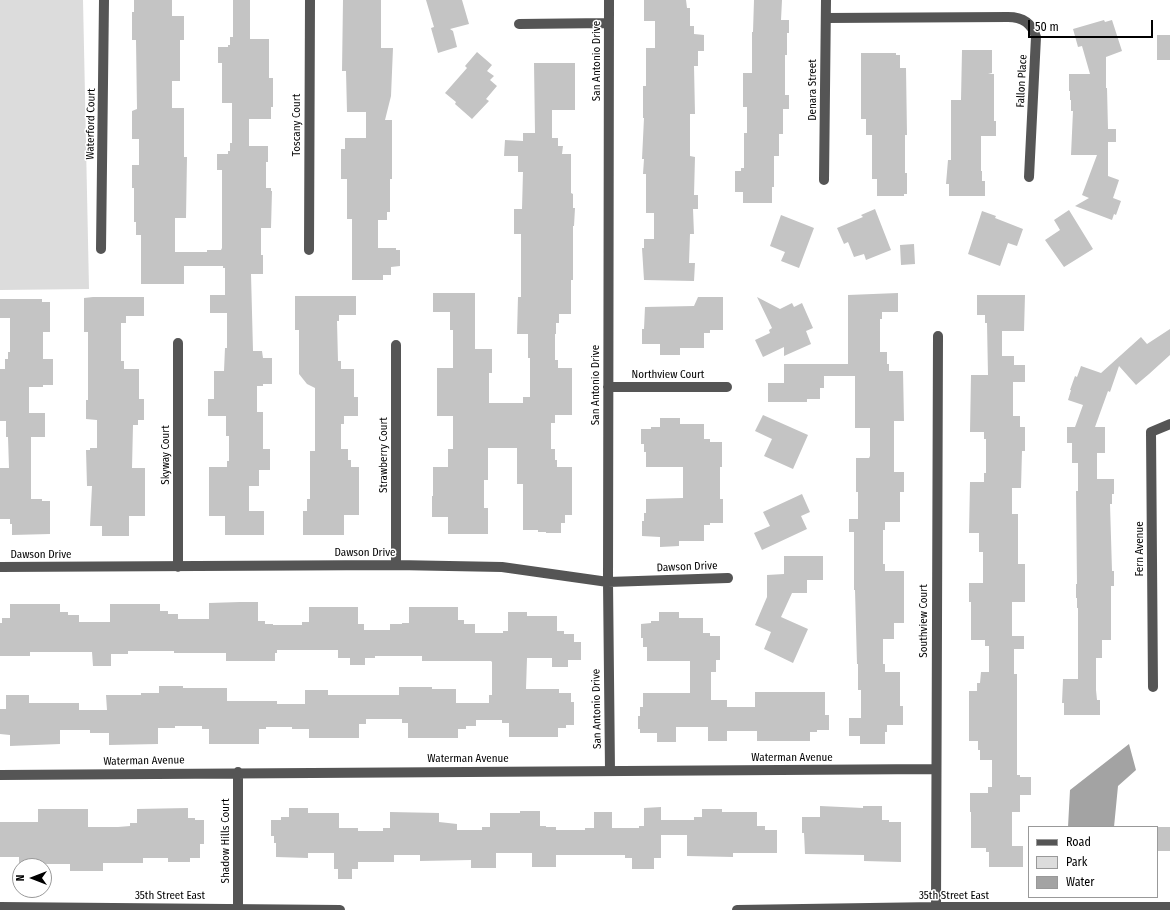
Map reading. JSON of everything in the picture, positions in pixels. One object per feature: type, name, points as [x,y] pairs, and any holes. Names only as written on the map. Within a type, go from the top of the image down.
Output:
[{"type":"street","name":"Waterford Court","points":[[101,249],[104,0]]},
{"type":"street","name":"Toscany Court","points":[[309,250],[310,0]]},
{"type":"street","name":"San Antonio Drive","points":[[609,0],[608,582],[610,770]]},
{"type":"street","name":"Denara Street","points":[[824,180],[826,0]]},
{"type":"street","name":"Fallon Place","points":[[826,18],[1008,16],[1023,19],[1030,25],[1036,38],[1029,177]]},
{"type":"street","points":[[519,24],[609,23]]},
{"type":"street","name":"Southview Court","points":[[936,907],[938,336]]},
{"type":"street","name":"Skyway Court","points":[[178,343],[178,567]]},
{"type":"street","name":"Strawberry Court","points":[[396,345],[396,565]]},
{"type":"street","name":"Northview Court","points":[[608,387],[727,387]]},
{"type":"street","name":"Fern Avenue","points":[[1153,687],[1151,432],[1170,424]]},
{"type":"street","name":"Dawson Drive","points":[[0,567],[396,565],[502,568],[608,582],[728,578]]},
{"type":"street","name":"Waterman Avenue","points":[[0,775],[238,772],[936,769]]},
{"type":"street","name":"Shadow Hills Court","points":[[238,772],[238,909]]},
{"type":"street","name":"35th Street East","points":[[0,907],[340,910]]},
{"type":"street","name":"35th Street East","points":[[737,910],[936,907],[1170,907]]},
{"type":"green space","points":[[0,0],[83,0],[89,289],[0,290]]},
{"type":"water","points":[[1129,744],[1136,770],[1118,786],[1114,826],[1068,826],[1070,790]]},
{"type":"building","points":[[134,0],[172,0],[172,16],[184,16],[184,40],[180,40],[180,81],[172,81],[172,108],[184,108],[184,157],[187,157],[186,218],[175,218],[175,252],[207,252],[207,250],[221,250],[222,248],[222,170],[217,170],[217,154],[228,154],[228,151],[230,151],[230,143],[232,143],[232,103],[222,103],[222,63],[218,63],[218,47],[228,47],[228,45],[230,45],[230,37],[233,37],[233,0],[250,0],[250,39],[269,39],[269,78],[273,78],[273,107],[271,107],[271,119],[249,119],[249,146],[268,146],[268,162],[266,162],[266,188],[271,188],[272,191],[271,228],[261,228],[263,274],[251,274],[253,351],[262,351],[263,358],[272,358],[272,384],[257,386],[257,412],[263,412],[263,449],[270,449],[270,470],[259,470],[259,486],[249,486],[249,511],[264,511],[264,535],[225,535],[225,516],[209,516],[209,467],[227,467],[227,461],[229,461],[229,436],[226,436],[226,416],[208,416],[208,399],[214,399],[214,371],[224,371],[225,348],[227,348],[227,313],[210,313],[210,295],[225,295],[225,268],[223,268],[223,266],[184,266],[184,284],[141,284],[141,235],[136,235],[136,222],[134,222],[134,188],[132,188],[132,165],[139,165],[139,139],[132,139],[132,111],[137,109],[136,40],[132,40],[132,12],[134,12]]},
{"type":"building","points":[[343,0],[381,0],[381,48],[393,48],[391,96],[385,120],[392,120],[392,179],[390,179],[390,212],[387,212],[387,220],[378,220],[378,248],[396,248],[396,250],[400,250],[400,266],[391,267],[391,275],[383,275],[383,280],[352,280],[352,219],[347,219],[347,179],[341,179],[341,149],[345,149],[345,138],[366,138],[366,112],[347,112],[346,71],[342,71]]},
{"type":"building","points":[[426,0],[462,0],[469,24],[450,29],[453,31],[457,47],[438,53],[431,28],[434,27]]},
{"type":"building","points":[[644,0],[686,0],[687,8],[690,8],[690,26],[694,26],[694,34],[704,35],[704,51],[698,51],[698,66],[694,66],[695,114],[690,114],[690,156],[695,157],[694,195],[698,195],[698,209],[693,209],[694,234],[690,234],[689,263],[695,263],[694,281],[644,280],[642,248],[644,248],[644,239],[654,239],[654,213],[646,213],[646,174],[643,174],[644,159],[642,159],[644,118],[643,86],[646,86],[646,48],[655,48],[655,21],[644,21]]},
{"type":"building","points":[[754,0],[782,0],[781,20],[789,20],[789,33],[787,33],[787,55],[785,55],[785,95],[789,95],[789,109],[783,109],[783,134],[779,134],[779,156],[774,156],[774,187],[772,187],[772,203],[743,203],[743,192],[735,192],[735,171],[741,171],[741,168],[744,168],[744,133],[747,133],[747,107],[743,107],[743,73],[752,73]]},
{"type":"building","points":[[1104,20],[1105,22],[1112,20],[1122,51],[1106,57],[1108,129],[1116,129],[1116,142],[1108,142],[1108,176],[1119,180],[1113,198],[1121,201],[1116,215],[1114,214],[1112,220],[1075,206],[1089,198],[1082,195],[1097,155],[1071,155],[1073,111],[1071,111],[1069,74],[1090,74],[1082,46],[1078,47],[1073,29]]},
{"type":"building","points":[[1157,35],[1170,35],[1170,60],[1157,60]]},
{"type":"building","points":[[962,50],[992,50],[992,73],[988,74],[994,74],[994,121],[996,121],[996,136],[981,136],[981,171],[982,181],[985,181],[985,196],[949,196],[949,184],[946,184],[948,160],[951,160],[951,100],[961,100]]},
{"type":"building","points":[[477,52],[492,65],[487,71],[494,76],[490,80],[497,86],[486,99],[489,101],[472,119],[445,93],[467,68],[465,66]]},
{"type":"building","points":[[861,53],[896,53],[896,55],[900,55],[900,68],[906,68],[907,135],[905,135],[905,173],[907,173],[907,194],[904,194],[904,196],[877,196],[877,179],[872,179],[872,135],[866,135],[866,119],[861,119]]},
{"type":"building","points":[[534,63],[575,63],[575,110],[552,110],[552,138],[558,138],[558,146],[563,146],[562,154],[571,154],[571,193],[573,194],[573,208],[575,208],[573,226],[573,280],[571,280],[571,314],[559,314],[559,323],[556,323],[555,334],[555,360],[558,360],[558,368],[572,368],[572,415],[555,415],[555,423],[551,423],[551,449],[555,449],[555,460],[557,460],[557,467],[572,467],[572,515],[565,515],[565,523],[561,523],[561,533],[523,530],[523,484],[517,484],[517,448],[488,448],[488,480],[484,480],[484,508],[488,508],[488,534],[448,534],[448,517],[432,517],[432,496],[433,467],[448,467],[448,449],[453,449],[453,416],[437,416],[437,368],[453,368],[453,330],[450,330],[450,312],[433,312],[433,293],[475,293],[475,349],[492,349],[492,373],[489,373],[489,403],[523,403],[523,397],[530,397],[530,358],[528,358],[528,334],[517,334],[518,297],[521,297],[521,234],[514,234],[514,209],[522,209],[523,172],[518,172],[518,156],[504,156],[505,140],[523,141],[523,133],[535,133]]},
{"type":"building","points":[[875,209],[891,250],[866,260],[864,254],[854,257],[848,242],[844,244],[837,228],[863,217],[861,215]]},
{"type":"building","points":[[1069,210],[1093,249],[1064,267],[1045,240],[1060,230],[1054,220]]},
{"type":"building","points":[[982,211],[1023,229],[1017,246],[1008,243],[1000,266],[968,254]]},
{"type":"building","points":[[781,215],[814,228],[799,268],[781,261],[785,252],[770,246]]},
{"type":"building","points":[[914,244],[915,264],[901,265],[900,245]]},
{"type":"building","points":[[898,293],[898,312],[882,312],[882,319],[880,319],[880,352],[887,352],[887,364],[889,364],[889,371],[903,371],[904,421],[894,421],[894,472],[904,472],[904,492],[900,492],[900,522],[885,522],[885,530],[883,530],[883,564],[885,564],[885,571],[904,571],[904,623],[894,623],[894,639],[883,639],[883,664],[885,664],[885,672],[900,672],[900,706],[903,706],[903,725],[887,725],[887,732],[885,732],[885,744],[860,744],[860,736],[849,736],[849,718],[861,718],[861,690],[858,690],[854,590],[854,532],[849,532],[849,519],[858,519],[856,458],[869,458],[870,456],[870,428],[855,428],[855,376],[824,376],[824,388],[820,388],[820,399],[807,399],[807,402],[768,402],[768,383],[784,383],[784,364],[848,364],[848,295]]},
{"type":"building","points":[[977,295],[1025,295],[1024,331],[1002,331],[1002,356],[1014,356],[1014,365],[1025,365],[1025,382],[1013,382],[1013,416],[1020,416],[1020,427],[1025,427],[1025,451],[1022,451],[1021,488],[1012,488],[1012,514],[1018,514],[1018,564],[1025,564],[1025,602],[1012,602],[1012,636],[1024,636],[1024,649],[1014,649],[1014,674],[1017,674],[1017,775],[1020,775],[1020,777],[1031,777],[1031,795],[1020,795],[1020,812],[1012,812],[1012,846],[1023,846],[1023,867],[989,867],[989,852],[986,852],[986,848],[971,848],[970,793],[988,793],[988,787],[992,787],[992,760],[980,760],[978,741],[969,741],[969,691],[977,691],[977,683],[980,683],[981,672],[989,672],[989,646],[985,646],[985,640],[971,640],[971,602],[969,602],[969,583],[983,583],[983,552],[979,552],[979,533],[969,533],[970,482],[984,482],[984,473],[986,473],[986,439],[984,439],[984,432],[970,432],[971,375],[988,375],[987,323],[985,323],[985,315],[977,315]]},
{"type":"building","points":[[295,296],[356,296],[356,315],[339,315],[339,321],[337,321],[338,361],[341,361],[341,369],[354,369],[354,397],[358,397],[358,416],[344,416],[344,424],[341,424],[341,449],[348,449],[348,460],[351,460],[351,467],[359,467],[359,515],[344,515],[344,535],[303,535],[303,511],[307,511],[307,499],[310,499],[310,451],[315,451],[315,388],[307,384],[299,374],[299,330],[295,330]]},
{"type":"building","points":[[144,297],[144,316],[126,316],[126,323],[121,323],[121,361],[124,361],[124,369],[139,369],[139,399],[144,399],[144,420],[138,420],[138,425],[133,425],[132,468],[145,468],[145,516],[129,516],[129,536],[102,536],[102,526],[90,526],[92,486],[87,486],[86,450],[90,450],[90,448],[97,448],[97,420],[86,419],[86,400],[88,400],[88,332],[84,332],[84,298]]},
{"type":"building","points":[[698,297],[723,297],[723,330],[710,330],[710,333],[704,333],[704,348],[680,348],[680,355],[660,355],[660,344],[642,344],[642,329],[644,329],[645,307],[694,306]]},
{"type":"building","points":[[757,297],[780,309],[792,303],[794,307],[802,303],[813,328],[806,331],[811,344],[784,356],[784,347],[763,357],[755,340],[770,333],[769,330],[772,328]]},
{"type":"building","points":[[0,299],[42,299],[42,302],[50,302],[50,332],[43,332],[43,359],[53,359],[53,385],[29,387],[29,413],[45,413],[45,437],[31,437],[31,499],[50,501],[50,534],[12,535],[12,524],[10,524],[10,519],[0,519],[0,468],[9,468],[6,421],[0,421],[0,369],[5,369],[5,359],[8,359],[8,352],[10,352],[10,318],[0,318]]},
{"type":"building","points":[[1170,329],[1170,355],[1136,385],[1119,366],[1095,427],[1105,427],[1105,453],[1097,453],[1097,479],[1114,479],[1114,494],[1112,494],[1112,504],[1110,504],[1112,571],[1114,571],[1114,586],[1111,586],[1111,640],[1102,640],[1102,658],[1096,658],[1096,690],[1097,700],[1100,700],[1100,715],[1064,715],[1064,703],[1062,703],[1063,679],[1078,679],[1076,491],[1078,491],[1078,463],[1072,463],[1072,443],[1067,443],[1067,427],[1075,427],[1083,405],[1068,400],[1070,390],[1075,376],[1077,377],[1081,366],[1101,373],[1141,337],[1147,344]]},
{"type":"building","points":[[763,415],[808,435],[793,469],[764,456],[772,439],[755,431]]},
{"type":"building","points":[[660,418],[680,418],[680,424],[704,424],[704,439],[710,439],[710,442],[722,442],[720,499],[723,499],[723,523],[710,523],[710,525],[704,525],[704,541],[679,541],[679,546],[660,547],[660,537],[642,536],[642,521],[644,521],[644,513],[646,513],[646,499],[683,498],[683,467],[646,467],[646,452],[644,452],[644,444],[641,444],[641,429],[660,427]]},
{"type":"building","points":[[802,494],[810,512],[801,516],[807,529],[762,550],[754,533],[770,526],[763,512]]},
{"type":"building","points":[[784,556],[823,556],[823,580],[807,580],[807,593],[792,593],[781,617],[808,629],[793,663],[764,649],[771,632],[755,625],[767,597],[767,575],[784,574]]},
{"type":"building","points":[[258,602],[258,621],[265,621],[265,624],[273,625],[302,625],[302,622],[309,622],[309,607],[358,607],[358,624],[364,624],[364,630],[390,630],[390,624],[409,623],[409,607],[458,607],[458,620],[464,620],[464,624],[475,624],[475,633],[503,633],[503,631],[508,631],[508,612],[527,612],[527,616],[557,616],[557,631],[564,631],[564,634],[574,634],[574,642],[581,642],[581,660],[568,660],[568,667],[552,667],[552,658],[527,658],[526,689],[559,689],[559,693],[571,693],[571,702],[574,702],[574,725],[566,725],[566,728],[558,728],[558,737],[509,737],[509,723],[502,723],[502,720],[476,720],[476,726],[466,726],[466,729],[458,729],[458,738],[408,738],[408,723],[402,723],[402,719],[366,719],[366,724],[359,724],[359,738],[309,738],[309,729],[292,729],[292,727],[266,727],[266,729],[259,729],[259,744],[209,744],[209,729],[202,729],[202,726],[175,726],[175,728],[158,728],[158,744],[109,745],[109,733],[90,733],[90,730],[60,730],[60,744],[10,746],[10,735],[0,734],[0,709],[6,709],[6,695],[29,695],[29,703],[79,703],[79,710],[107,710],[106,695],[141,695],[141,693],[159,693],[159,686],[183,686],[183,688],[227,688],[227,701],[277,701],[277,704],[305,704],[305,690],[328,690],[328,695],[399,695],[399,687],[432,687],[432,689],[456,689],[456,703],[489,703],[489,695],[492,695],[491,661],[422,661],[422,656],[375,656],[375,658],[365,658],[365,665],[350,665],[350,658],[338,658],[338,650],[277,650],[277,653],[275,653],[275,661],[226,661],[226,653],[128,651],[128,654],[111,654],[111,666],[93,666],[92,652],[30,652],[30,656],[0,656],[0,623],[2,623],[2,618],[10,618],[10,604],[60,604],[60,612],[68,612],[68,615],[79,615],[79,622],[110,622],[110,604],[160,604],[160,611],[168,611],[168,614],[178,614],[178,619],[209,619],[209,603]]},
{"type":"building","points":[[659,612],[679,612],[679,618],[703,618],[703,633],[710,633],[710,636],[720,636],[720,660],[716,660],[716,672],[711,672],[711,700],[727,700],[727,707],[755,707],[755,692],[825,692],[825,715],[829,715],[829,730],[817,730],[817,732],[810,732],[810,741],[757,741],[757,731],[727,731],[727,741],[708,741],[708,727],[676,727],[676,742],[657,742],[657,733],[640,733],[640,729],[638,729],[638,716],[640,716],[640,707],[643,707],[643,693],[690,693],[690,661],[647,661],[647,647],[643,647],[643,638],[641,638],[641,624],[651,623],[651,621],[659,621]]},
{"type":"building","points":[[820,806],[863,808],[863,806],[882,806],[882,820],[889,820],[889,822],[901,822],[901,862],[864,861],[864,855],[805,854],[804,833],[802,833],[802,817],[820,817]]},
{"type":"building","points":[[661,807],[661,820],[694,820],[694,817],[702,817],[702,809],[722,809],[722,812],[757,812],[757,826],[765,826],[765,830],[777,830],[777,853],[733,853],[733,857],[687,856],[687,835],[661,835],[661,858],[654,858],[654,869],[632,869],[632,858],[625,858],[625,855],[556,855],[556,867],[532,867],[532,853],[496,853],[496,868],[471,868],[471,860],[420,861],[420,855],[394,855],[394,862],[358,862],[358,869],[352,869],[352,879],[338,879],[338,869],[334,869],[334,853],[308,853],[308,858],[276,857],[276,843],[274,843],[274,836],[271,836],[271,820],[281,820],[281,817],[289,817],[289,808],[308,808],[308,813],[339,813],[339,828],[358,828],[358,831],[383,831],[383,828],[390,828],[390,812],[439,813],[439,822],[457,824],[457,830],[482,830],[482,827],[490,827],[490,813],[540,811],[540,826],[556,827],[556,830],[585,830],[585,828],[594,828],[594,812],[612,812],[612,828],[639,828],[639,826],[644,826],[644,808]]},
{"type":"building","points":[[188,808],[188,818],[204,820],[204,844],[200,844],[200,858],[190,858],[190,862],[168,862],[168,858],[143,858],[143,863],[103,863],[103,871],[70,871],[70,864],[52,864],[52,858],[0,857],[0,822],[38,822],[38,809],[88,809],[88,827],[130,826],[130,823],[137,823],[137,809]]},
{"type":"building","points":[[1158,827],[1170,827],[1170,851],[1158,851]]}]
